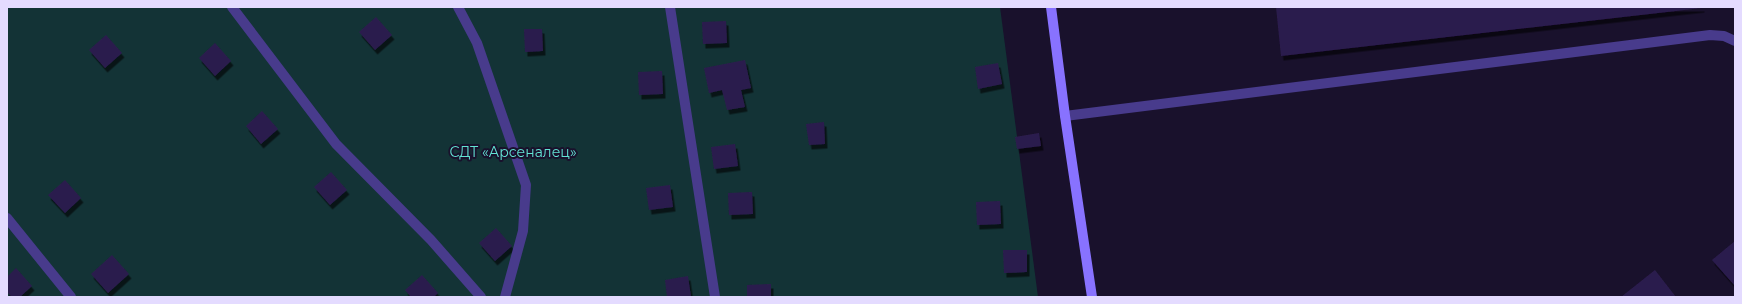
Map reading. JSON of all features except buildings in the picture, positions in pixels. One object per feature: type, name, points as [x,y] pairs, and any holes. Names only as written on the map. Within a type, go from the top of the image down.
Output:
[{"type":"street","points":[[1051,7],[1065,116],[1092,297]]},
{"type":"lane","points":[[232,7],[336,144],[431,240],[481,297]]},
{"type":"lane","points":[[458,7],[477,43],[526,185],[523,231],[505,297]]},
{"type":"lane","points":[[670,7],[715,297]]},
{"type":"lane","points":[[1065,116],[1710,35],[1724,36],[1735,41]]},
{"type":"lane","points":[[7,218],[71,297]]},
{"type":"green space","name":"СДТ «Арсеналец»","points":[[7,7],[1000,7],[1038,297],[7,297]]}]
